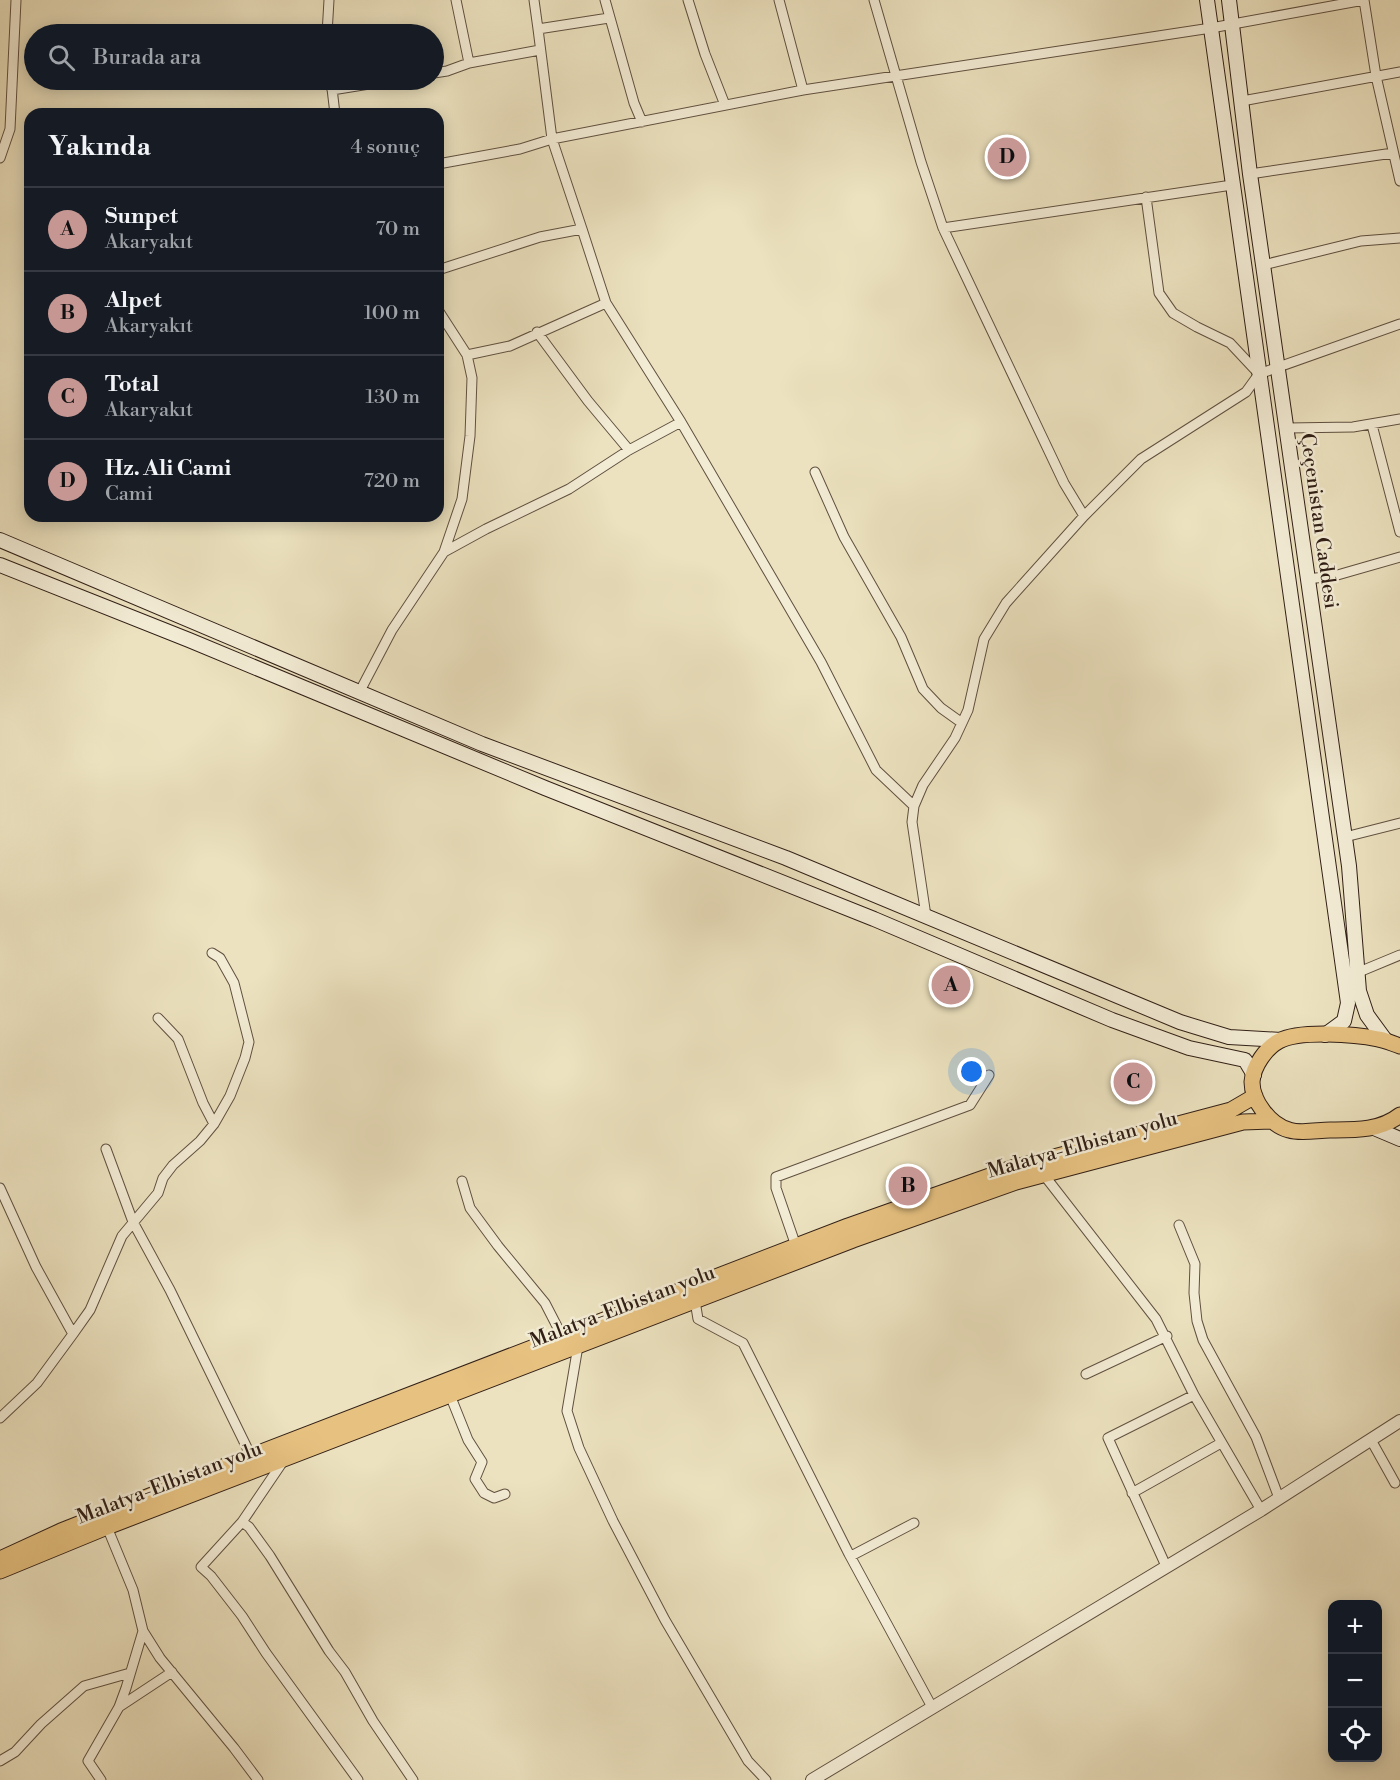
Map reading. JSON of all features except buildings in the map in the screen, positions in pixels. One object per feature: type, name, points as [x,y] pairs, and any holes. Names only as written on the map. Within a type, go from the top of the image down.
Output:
[{"type":"main road","name":"Çeçenistan Caddesi","points":[[1207,0],[1348,1003],[1344,1021],[1325,1035]]},
{"type":"main road","name":"Çeçenistan Caddesi","points":[[1229,0],[1250,174],[1345,837],[1359,991],[1367,1015],[1393,1043]]},
{"type":"main road","points":[[0,540],[482,744],[786,858],[1180,1022],[1229,1037],[1281,1040]]},
{"type":"main road","points":[[0,565],[189,640],[545,788],[874,919],[1112,1020],[1189,1048],[1245,1060],[1254,1075]]},
{"type":"main road","points":[[1393,1043],[1353,1035],[1291,1036],[1268,1049],[1259,1062],[1252,1081],[1255,1096],[1271,1121],[1289,1131],[1374,1128],[1399,1117]]},
{"type":"main road","name":"Malatya-Elbistan yolu","points":[[0,1558],[61,1531],[251,1456],[796,1246],[1012,1168],[1231,1110],[1255,1096]]},
{"type":"main road","name":"Malatya-Elbistan yolu","points":[[0,1571],[107,1527],[853,1240],[1016,1182],[1243,1122],[1271,1121]]},
{"type":"main road","points":[[1374,1128],[1400,1139]]},
{"type":"street","points":[[0,158],[10,129],[16,0]]},
{"type":"street","points":[[328,24],[329,0]]},
{"type":"street","points":[[456,0],[469,63]]},
{"type":"street","points":[[534,0],[552,139],[606,303],[681,422],[821,662],[876,770],[914,806]]},
{"type":"street","points":[[605,0],[634,103],[642,122]]},
{"type":"street","points":[[688,0],[705,54],[725,105]]},
{"type":"street","points":[[779,0],[802,90]]},
{"type":"street","points":[[874,0],[921,162],[943,228],[1064,483],[1084,516]]},
{"type":"street","points":[[444,163],[520,149],[552,139],[802,90],[1210,28],[1364,0],[1376,76],[1400,181]]},
{"type":"street","points":[[538,29],[609,18]]},
{"type":"street","points":[[444,71],[469,63],[540,50]]},
{"type":"street","points":[[1242,101],[1400,72]]},
{"type":"street","points":[[332,90],[334,108]]},
{"type":"street","points":[[1250,174],[1393,153]]},
{"type":"street","points":[[943,228],[1232,185]]},
{"type":"street","points":[[1146,197],[1159,293],[1173,313],[1230,343],[1259,374]]},
{"type":"street","points":[[444,268],[540,237],[582,230]]},
{"type":"street","points":[[1263,264],[1360,241],[1400,238]]},
{"type":"street","points":[[467,355],[510,346],[606,303]]},
{"type":"street","points":[[360,691],[392,630],[444,552],[462,499],[470,436],[472,378],[467,355],[444,319]]},
{"type":"street","points":[[926,916],[912,822],[914,806],[923,785],[955,738],[968,710],[984,639],[1006,603],[1084,516],[1141,459],[1246,392],[1259,374],[1400,324]]},
{"type":"street","points":[[537,332],[588,402],[629,450]]},
{"type":"street","points":[[1288,428],[1353,427],[1400,419]]},
{"type":"street","points":[[444,552],[569,489],[629,450],[681,422]]},
{"type":"street","points":[[1371,425],[1400,532]]},
{"type":"street","points":[[815,472],[844,537],[901,637],[923,689],[941,708],[962,723]]},
{"type":"street","points":[[1307,579],[1334,576],[1400,557]]},
{"type":"street","points":[[1345,837],[1400,823]]},
{"type":"street","points":[[0,1418],[37,1383],[74,1334],[90,1310],[122,1236],[158,1193],[163,1178],[173,1165],[200,1141],[214,1124],[230,1096],[246,1058],[249,1042],[234,983],[220,958],[212,953]]},
{"type":"street","points":[[1359,972],[1400,955]]},
{"type":"street","points":[[158,1018],[177,1039],[214,1124]]},
{"type":"street","points":[[796,1246],[776,1188],[776,1177],[970,1105],[989,1075]]},
{"type":"street","points":[[105,1149],[133,1222],[170,1290],[251,1456]]},
{"type":"street","points":[[1044,1175],[1139,1295],[1167,1336],[1194,1395],[1261,1510]]},
{"type":"street","points":[[462,1181],[470,1208],[545,1303],[562,1336]]},
{"type":"street","points":[[0,1188],[33,1261],[74,1334]]},
{"type":"street","points":[[1179,1225],[1195,1264],[1194,1293],[1197,1321],[1203,1340],[1256,1437],[1279,1498]]},
{"type":"street","points":[[695,1301],[698,1319],[743,1343],[851,1557],[932,1707]]},
{"type":"street","points":[[1086,1374],[1167,1336]]},
{"type":"street","points":[[578,1346],[567,1411],[579,1448],[613,1521],[665,1620],[748,1761],[766,1780]]},
{"type":"street","points":[[450,1395],[468,1440],[482,1462],[475,1479],[484,1493],[494,1498],[505,1494]]},
{"type":"street","points":[[1166,1566],[1108,1438],[1194,1395]]},
{"type":"street","points":[[812,1780],[1261,1510],[1400,1421]]},
{"type":"street","points":[[1371,1440],[1395,1483]]},
{"type":"street","points":[[1132,1493],[1221,1443]]},
{"type":"street","points":[[284,1459],[242,1522],[201,1567],[211,1576],[242,1616],[358,1780]]},
{"type":"street","points":[[242,1522],[249,1527],[270,1556],[329,1651],[345,1672],[373,1721],[413,1780]]},
{"type":"street","points":[[851,1557],[914,1523]]},
{"type":"street","points":[[107,1527],[133,1590],[143,1631],[160,1658],[258,1780]]},
{"type":"street","points":[[101,1780],[88,1761],[118,1707],[143,1631]]},
{"type":"street","points":[[118,1707],[172,1672]]},
{"type":"street","points":[[0,1761],[15,1752],[41,1724],[84,1686],[130,1673]]},
{"type":"place","name":"Hz. Ali Cami","points":[[1007,157]]},
{"type":"place","name":"Sunpet","points":[[951,985]]},
{"type":"place","name":"Total","points":[[1133,1082]]},
{"type":"place","name":"Alpet","points":[[908,1186]]}]
